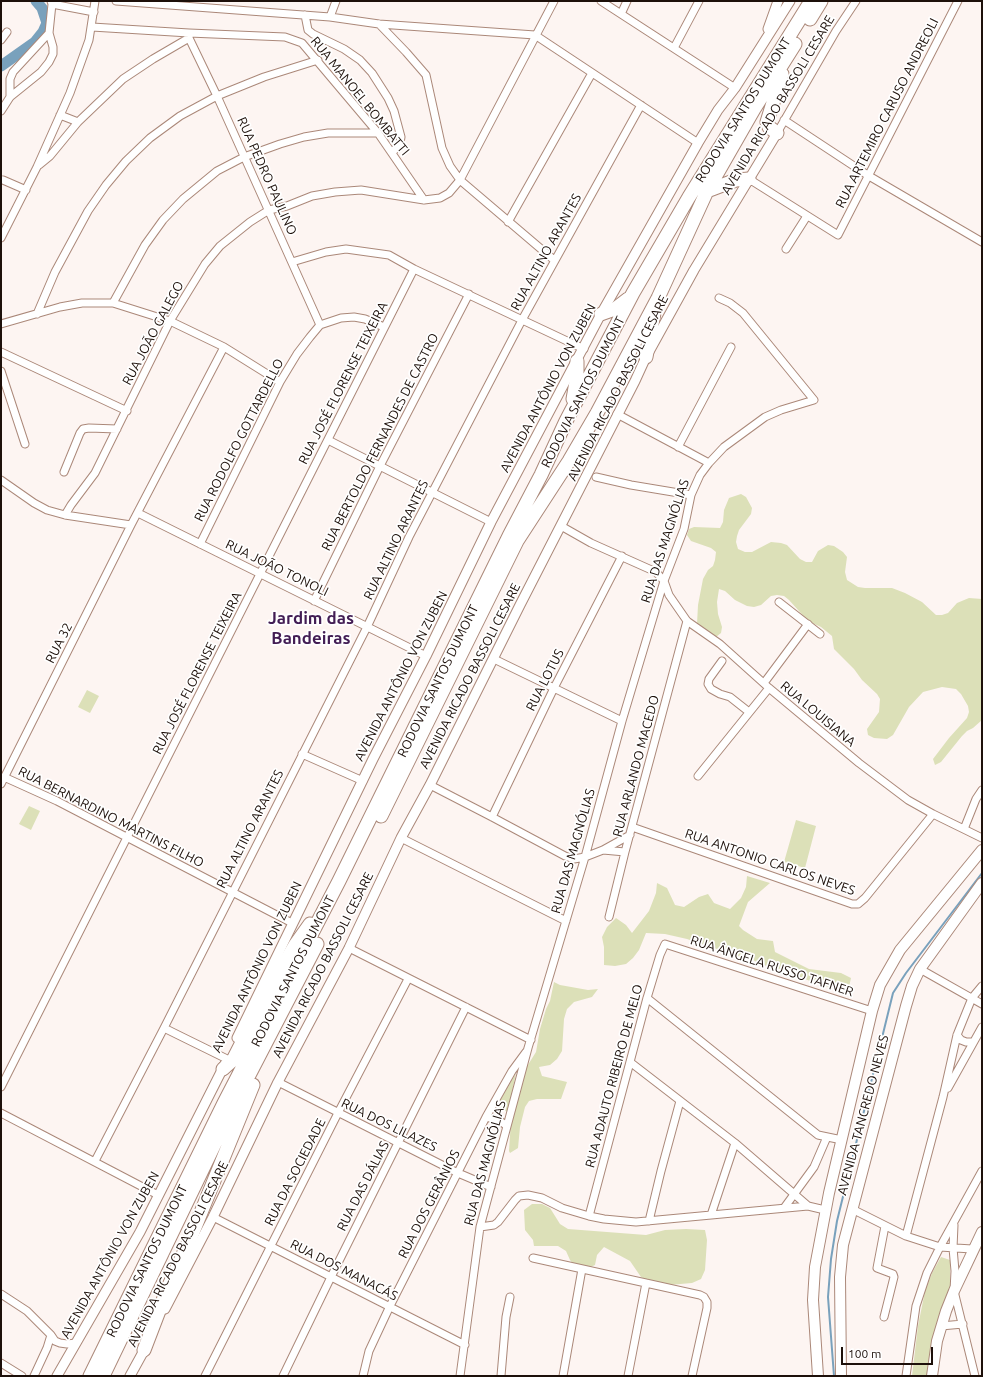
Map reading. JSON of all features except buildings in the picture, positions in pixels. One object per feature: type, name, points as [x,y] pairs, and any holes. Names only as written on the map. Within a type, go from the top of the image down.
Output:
[{"type":"highway","name":"RODOVIA SANTOS DUMONT","points":[[95,1375],[227,1097],[339,881],[509,536],[541,475],[566,421],[633,293],[689,197],[811,1]]},
{"type":"highway","name":"RODOVIA SANTOS DUMONT","points":[[95,1375],[266,1044],[413,753],[517,541],[569,461],[597,413],[658,298],[707,191],[754,108],[821,1]]},
{"type":"highway","points":[[777,132],[769,127],[767,120],[788,54]]},
{"type":"highway","points":[[707,191],[736,180],[749,179]]},
{"type":"highway","points":[[601,314],[620,306],[633,293]]},
{"type":"highway","points":[[646,357],[651,326],[658,298]]},
{"type":"highway","points":[[566,421],[575,391],[577,361]]},
{"type":"highway","points":[[225,1064],[233,1060],[272,984],[291,951],[339,881]]},
{"type":"highway","points":[[144,1350],[167,1290],[191,1237],[251,1088],[265,1059],[266,1044]]},
{"type":"main road","points":[[818,1376],[814,1326],[815,1267],[825,1210],[872,1011],[880,985],[900,950],[982,850]]},
{"type":"main road","name":"AVENIDA TANCREDO NEVES","points":[[841,1376],[841,1260],[843,1245],[906,1006],[912,986],[920,969],[982,883]]},
{"type":"main road","points":[[932,1376],[935,1352],[941,1326],[954,1290],[972,1249],[982,1232]]},
{"type":"street","points":[[1,238],[38,167],[70,93],[84,55],[92,27],[95,1]]},
{"type":"street","points":[[116,1],[330,17],[379,24],[535,35],[698,143]]},
{"type":"street","points":[[330,17],[336,1]]},
{"type":"street","name":"RUA JOÃO GALEGO","points":[[65,515],[95,473],[127,411],[170,321],[205,264],[220,246],[250,222],[269,210],[287,206],[312,196],[361,190],[424,200],[440,198],[449,192],[460,180],[554,1]]},
{"type":"street","points":[[601,1],[735,88]]},
{"type":"street","points":[[620,14],[628,1]]},
{"type":"street","points":[[674,48],[699,1]]},
{"type":"street","points":[[763,44],[778,1]]},
{"type":"street","name":"AVENIDA ANTÔNIO VON ZUBEN","points":[[60,1375],[76,1343],[140,1232],[225,1064],[292,923],[426,656],[491,522],[601,314],[698,143],[790,1]]},
{"type":"street","name":"AVENIDA RICADO BASSOLI CESARE","points":[[130,1376],[213,1217],[278,1082],[349,948],[401,838],[430,785],[646,357],[694,270],[836,31],[856,1]]},
{"type":"street","name":"RUA ARTEMIRO CARUSO ANDREOLI","points":[[807,216],[838,235],[958,1]]},
{"type":"street","points":[[1,112],[10,97],[41,72],[53,54],[53,47],[49,33],[51,2],[94,12]]},
{"type":"street","points":[[305,16],[308,30],[313,34],[344,49],[360,60],[372,73],[391,105],[399,128],[400,143],[392,153]]},
{"type":"street","points":[[379,24],[426,75],[442,148],[450,166],[460,180],[554,260]]},
{"type":"street","name":"RUA MANOEL BOMBATTI","points":[[92,27],[189,36],[285,37],[302,43],[318,60],[378,133],[424,200]]},
{"type":"street","points":[[1,40],[7,32]]},
{"type":"street","points":[[10,97],[10,80],[13,72],[49,33]]},
{"type":"street","points":[[38,167],[50,156],[78,122],[123,79],[153,58],[189,36]]},
{"type":"street","name":"RUA PEDRO PAULINO","points":[[189,36],[320,325]]},
{"type":"street","points":[[37,314],[55,272],[76,230],[88,211],[106,185],[126,161],[150,138],[180,116],[217,96],[264,77],[318,60]]},
{"type":"street","points":[[508,222],[592,73]]},
{"type":"street","name":"RUA ALTINO ARANTES","points":[[95,1162],[367,627],[409,536],[554,260],[641,105]]},
{"type":"street","points":[[60,115],[78,122]]},
{"type":"street","points":[[784,120],[869,176],[982,242]]},
{"type":"street","points":[[113,303],[145,245],[163,220],[183,198],[217,171],[244,157],[280,144],[310,136],[328,133],[378,133]]},
{"type":"street","points":[[749,179],[807,216],[786,249]]},
{"type":"street","points":[[3,180],[26,190]]},
{"type":"street","points":[[292,262],[326,252],[346,249],[388,255],[414,269],[584,348]]},
{"type":"street","name":"RUA JOSÉ FLORENSE TEIXEIRA","points":[[1,1087],[414,269]]},
{"type":"street","name":"RUA BERTOLDO FERNANDES DE CASTRO","points":[[314,600],[380,466],[469,294]]},
{"type":"street","name":"RUA DAS MAGNÓLIAS","points":[[460,1376],[480,1227],[528,1048],[585,857],[622,721],[664,581],[684,529],[691,495],[700,475],[724,447],[765,417],[781,410],[814,400],[743,313],[730,303],[719,298]]},
{"type":"street","points":[[1,324],[60,307],[82,303],[113,303],[170,321],[224,347],[280,382]]},
{"type":"street","points":[[320,325],[341,318],[354,318],[366,319],[384,327]]},
{"type":"street","name":"RUA RODOLFO GOTTARDELLO","points":[[200,544],[280,382],[297,354],[320,325]]},
{"type":"street","name":"RUA 32","points":[[3,781],[131,524],[224,347]]},
{"type":"street","points":[[678,447],[731,347]]},
{"type":"street","points":[[1,352],[127,411]]},
{"type":"street","points":[[1,371],[26,444]]},
{"type":"street","points":[[617,414],[709,463]]},
{"type":"street","points":[[64,472],[80,433],[84,429],[117,429]]},
{"type":"street","points":[[328,440],[491,522]]},
{"type":"street","points":[[596,477],[631,485],[691,495]]},
{"type":"street","points":[[1,480],[34,503],[47,510],[65,515],[131,524]]},
{"type":"street","name":"RUA JOÃO TONOLI","points":[[138,513],[426,656]]},
{"type":"street","points":[[560,526],[592,543],[656,572],[664,581]]},
{"type":"street","name":"RUA LOTUS","points":[[492,816],[554,688],[622,556]]},
{"type":"street","name":"RUA LOUISIANA","points":[[664,581],[669,595],[687,622],[720,644],[766,686],[859,763],[908,800],[932,814],[982,838]]},
{"type":"street","points":[[779,602],[820,634]]},
{"type":"street","name":"RUA ARLANDO MACEDO","points":[[609,917],[624,852],[631,831],[687,622]]},
{"type":"street","points":[[698,776],[750,712],[808,624]]},
{"type":"street","points":[[494,658],[622,721]]},
{"type":"street","points":[[722,661],[709,679],[708,684],[711,689],[730,697],[750,712]]},
{"type":"street","points":[[302,754],[363,781]]},
{"type":"street","name":"RUA BERNARDINO MARTINS FILHO","points":[[3,781],[57,801],[292,923]]},
{"type":"street","points":[[430,785],[492,816],[565,856],[574,859],[585,857],[603,850],[631,831]]},
{"type":"street","points":[[964,829],[976,799],[982,790]]},
{"type":"street","name":"RUA ANTONIO CARLOS NEVES","points":[[631,831],[852,904],[858,904],[865,898],[932,814]]},
{"type":"street","points":[[401,838],[566,921]]},
{"type":"street","points":[[603,850],[624,852]]},
{"type":"street","name":"RUA ÂNGELA RUSSO TAFNER","points":[[665,944],[872,1011]]},
{"type":"street","name":"RUA ADAUTO RIBEIRO DE MELO","points":[[590,1216],[647,998],[660,955],[665,944]]},
{"type":"street","points":[[349,948],[531,1040]]},
{"type":"street","points":[[920,969],[982,1004]]},
{"type":"street","name":"RUA DA SOCIEDADE","points":[[205,1376],[338,1113],[408,979]]},
{"type":"street","points":[[906,1236],[943,1097],[957,1035],[972,998],[982,986]]},
{"type":"street","points":[[647,998],[818,1135],[842,1140]]},
{"type":"street","name":"RUA DAS DÁLIAS","points":[[284,1375],[331,1277],[466,1007]]},
{"type":"street","points":[[943,1097],[982,1027]]},
{"type":"street","points":[[164,1028],[225,1064]]},
{"type":"street","points":[[957,1035],[961,1040],[973,1042]]},
{"type":"street","name":"RUA DOS GERÂNIOS","points":[[363,1376],[369,1351],[390,1306],[486,1117],[512,1071],[528,1048]]},
{"type":"street","points":[[630,1062],[735,1143],[808,1206]]},
{"type":"street","name":"RUA DOS LILAZES","points":[[278,1082],[458,1173],[491,1187]]},
{"type":"street","points":[[649,1221],[680,1101]]},
{"type":"street","points":[[1,1114],[158,1195]]},
{"type":"street","points":[[486,1117],[500,1121],[507,1126]]},
{"type":"street","points":[[784,1208],[814,1167],[827,1137]]},
{"type":"street","points":[[711,1215],[735,1143]]},
{"type":"street","points":[[906,1376],[916,1306],[927,1273],[982,1171]]},
{"type":"street","points":[[480,1227],[494,1225],[519,1196],[528,1195],[542,1198],[562,1208],[590,1216],[636,1222],[808,1206],[825,1210]]},
{"type":"street","points":[[852,1209],[906,1236],[940,1247],[972,1249]]},
{"type":"street","name":"RUA DOS MANACÁS","points":[[213,1217],[465,1345]]},
{"type":"street","points":[[954,1222],[954,1290],[975,1376]]},
{"type":"street","points":[[884,1226],[877,1268],[892,1274],[894,1277],[884,1317]]},
{"type":"street","points":[[533,1258],[704,1297],[707,1302],[707,1308],[692,1376]]},
{"type":"street","points":[[563,1376],[582,1270]]},
{"type":"street","points":[[628,1376],[646,1283]]},
{"type":"street","points":[[1,1294],[27,1311],[55,1341],[67,1344],[76,1343]]},
{"type":"street","points":[[501,1376],[506,1317],[510,1297]]},
{"type":"street","points":[[941,1326],[963,1324]]},
{"type":"street","points":[[34,1376],[51,1336]]},
{"type":"street","points":[[1,1363],[22,1376]]},
{"type":"green space","points":[[741,494],[746,497],[752,508],[751,514],[739,530],[736,542],[738,549],[745,552],[752,552],[771,542],[781,543],[787,545],[800,559],[806,562],[812,562],[818,551],[828,545],[834,546],[843,552],[847,557],[845,572],[847,580],[858,587],[892,588],[905,593],[922,602],[936,615],[948,613],[957,603],[969,598],[982,599],[982,720],[962,736],[941,762],[935,765],[933,759],[967,718],[969,712],[968,706],[961,694],[956,689],[942,687],[923,692],[909,707],[893,735],[887,739],[874,738],[868,735],[867,729],[879,712],[880,699],[877,694],[834,649],[832,636],[821,627],[808,621],[784,596],[771,596],[761,605],[754,607],[747,606],[735,600],[725,591],[719,589],[717,602],[718,614],[722,627],[721,633],[716,637],[697,624],[698,605],[703,579],[708,570],[713,566],[716,552],[711,548],[691,541],[687,535],[689,529],[694,527],[720,528],[723,522],[724,510],[729,498]]},
{"type":"green space","points":[[87,690],[99,696],[90,713],[78,707]]},
{"type":"green space","points":[[29,806],[40,811],[31,830],[19,824]]},
{"type":"green space","points":[[796,820],[816,826],[805,868],[784,862]]},
{"type":"green space","points":[[747,876],[770,883],[748,902],[739,926],[757,939],[773,941],[775,952],[809,969],[841,973],[851,978],[849,987],[839,989],[829,987],[726,951],[665,934],[646,933],[639,950],[626,964],[615,966],[604,965],[604,947],[602,937],[607,927],[616,918],[626,925],[632,933],[649,911],[656,893],[657,883],[667,888],[675,905],[684,907],[699,897],[708,894],[714,903],[730,909],[741,898],[746,887]]},
{"type":"green space","points":[[554,982],[560,985],[588,990],[598,989],[592,997],[574,1002],[567,1009],[564,1019],[562,1051],[557,1059],[550,1065],[539,1067],[542,1076],[567,1082],[561,1099],[537,1099],[529,1101],[525,1107],[520,1127],[518,1148],[510,1153],[511,1120],[526,1068],[536,1052],[540,1029],[550,1001]]},
{"type":"green space","points":[[516,1073],[508,1112],[496,1107]]},
{"type":"green space","points":[[532,1204],[542,1204],[550,1208],[560,1224],[568,1229],[646,1235],[665,1230],[705,1230],[707,1240],[705,1270],[701,1279],[692,1283],[669,1285],[649,1281],[641,1277],[630,1261],[604,1247],[597,1255],[595,1265],[586,1269],[576,1268],[566,1251],[558,1246],[534,1246],[533,1240],[525,1230],[524,1210]]},
{"type":"green space","points":[[941,1257],[950,1260],[950,1296],[928,1376],[912,1376],[918,1326],[925,1291],[932,1273]]},
{"type":"waterway","points":[[1,66],[35,42],[43,32],[47,23],[42,8],[36,1]]},
{"type":"waterway","points":[[834,1376],[828,1297],[831,1259],[837,1221],[893,993],[906,973],[982,873]]},
{"type":"district","name":"Jardim das Bandeiras","points":[[311,628]]}]
